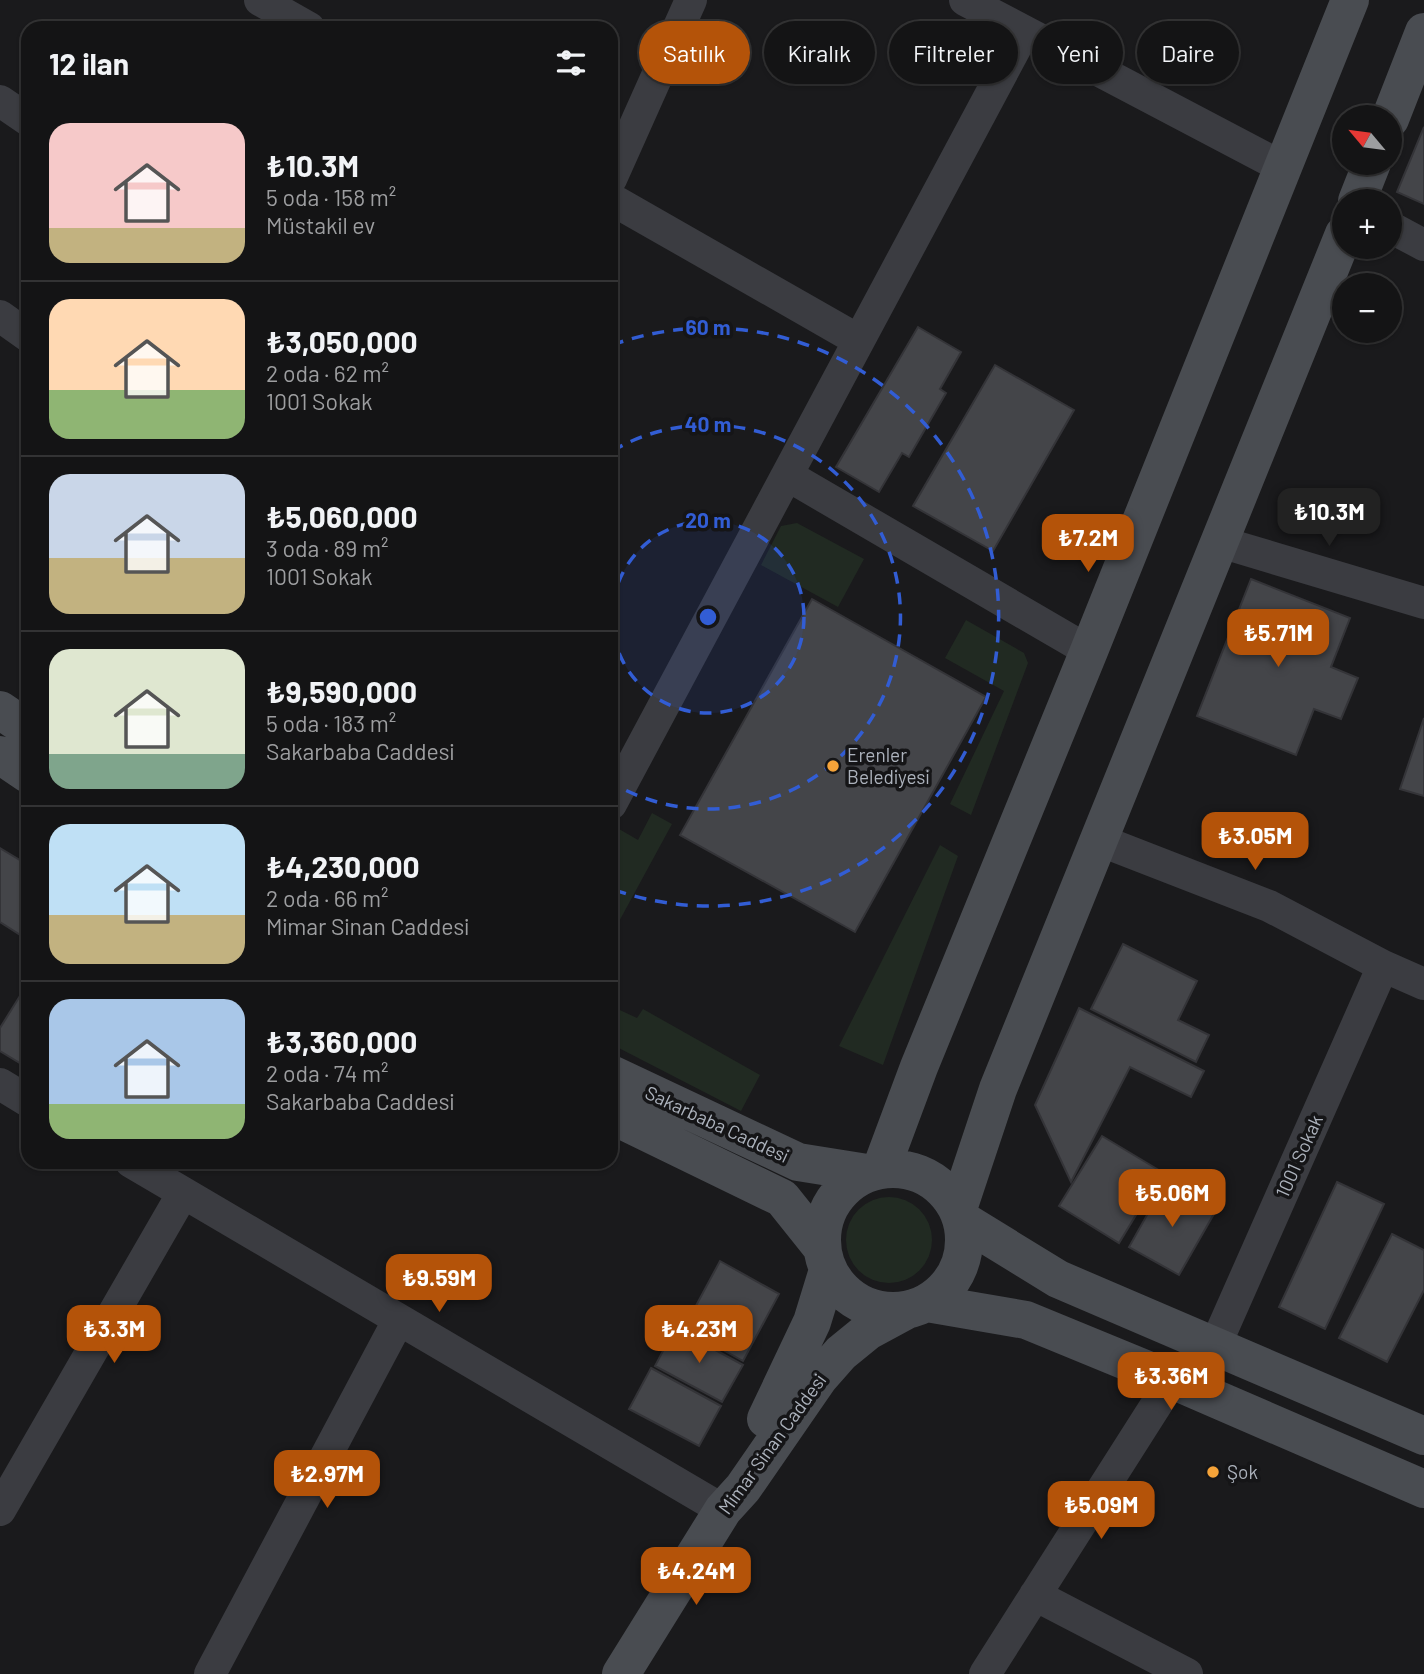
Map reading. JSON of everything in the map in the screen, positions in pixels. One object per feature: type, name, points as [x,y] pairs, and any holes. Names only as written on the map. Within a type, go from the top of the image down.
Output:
[{"type":"main road","points":[[874,1171],[1089,651],[1350,0]]},
{"type":"main road","points":[[1395,105],[1424,32]]},
{"type":"main road","points":[[960,1215],[998,1089],[1334,259]]},
{"type":"main road","points":[[0,710],[21,724]]},
{"type":"main road","points":[[0,755],[21,769]]},
{"type":"main road","name":"Sakarbaba Caddesi","points":[[618,1077],[798,1162],[874,1171]]},
{"type":"main road","name":"Sakarbaba Caddesi","points":[[618,1118],[782,1198],[825,1259]]},
{"type":"main road","points":[[723,1510],[807,1333],[825,1259],[823,1224],[832,1203],[847,1185],[874,1171],[904,1169],[926,1176],[945,1190],[960,1215],[964,1244],[959,1268],[946,1288],[916,1307]]},
{"type":"main road","points":[[960,1215],[1058,1279],[1424,1436]]},
{"type":"main road","points":[[825,1259],[841,1289],[860,1303],[882,1311],[916,1307],[1026,1320],[1424,1489]]},
{"type":"main road","name":"Mimar Sinan Caddesi","points":[[621,1674],[723,1510],[743,1488],[819,1378],[841,1353],[868,1331],[916,1307]]},
{"type":"street","points":[[260,0],[297,21]]},
{"type":"street","points":[[618,163],[691,0]]},
{"type":"street","points":[[965,0],[1284,167]]},
{"type":"street","points":[[618,791],[1024,32]]},
{"type":"street","points":[[0,101],[21,115]]},
{"type":"street","points":[[618,204],[858,340]]},
{"type":"street","points":[[1402,233],[1424,245]]},
{"type":"street","points":[[0,316],[21,330]]},
{"type":"street","points":[[787,475],[1089,651]]},
{"type":"street","points":[[1220,541],[1424,603]]},
{"type":"street","points":[[1099,840],[1269,906],[1383,966],[1424,984]]},
{"type":"street","points":[[1383,966],[1424,959]]},
{"type":"street","name":"1001 Sokak","points":[[1214,1346],[1383,966]]},
{"type":"street","points":[[0,1084],[21,1097]]},
{"type":"street","points":[[143,1169],[723,1510]]},
{"type":"street","points":[[0,1510],[183,1193]]},
{"type":"street","points":[[210,1674],[398,1321]]},
{"type":"street","points":[[985,1674],[1172,1380]]},
{"type":"street","points":[[1035,1595],[1187,1674]]},
{"type":"shaded area","points":[[797,523],[864,559],[838,607],[761,565],[781,526]]},
{"type":"shaded area","points":[[966,620],[1024,653],[1028,663],[971,815],[950,804],[1004,691],[945,658]]},
{"type":"shaded area","points":[[652,813],[672,824],[618,923],[619,829],[638,840]]},
{"type":"shaded area","points":[[940,845],[958,856],[883,1065],[839,1046]]},
{"type":"shaded area","points":[[618,1009],[637,1018],[643,1009],[760,1075],[741,1111],[618,1048]]},
{"type":"shaded area","points":[[889,1197],[906,1200],[920,1209],[929,1223],[932,1240],[929,1257],[920,1271],[906,1280],[889,1283],[872,1280],[858,1271],[849,1257],[846,1240],[849,1223],[858,1209],[872,1200]]},
{"type":"building","points":[[1424,127],[1424,204],[1402,194],[1402,189],[1398,189]]},
{"type":"building","points":[[918,327],[961,352],[940,389],[946,393],[909,457],[902,453],[879,492],[836,467]]},
{"type":"building","points":[[995,365],[1074,410],[993,551],[913,506]]},
{"type":"building","points":[[1251,579],[1350,618],[1331,667],[1358,678],[1341,719],[1314,709],[1296,755],[1197,716]]},
{"type":"building","name":"Erenler Belediyesi","points":[[812,599],[986,697],[855,932],[680,835]]},
{"type":"building","points":[[1424,718],[1424,796],[1400,789]]},
{"type":"building","points":[[0,848],[21,861],[21,935],[0,922]]},
{"type":"building","points":[[1123,944],[1197,981],[1178,1020],[1209,1035],[1196,1062],[1091,1009]]},
{"type":"building","points":[[21,994],[21,1064],[0,1051],[0,1028]]},
{"type":"building","points":[[1079,1008],[1204,1071],[1191,1097],[1130,1067],[1071,1182],[1035,1105]]},
{"type":"building","points":[[1102,1136],[1162,1172],[1119,1243],[1059,1206]]},
{"type":"building","points":[[1337,1182],[1384,1204],[1325,1329],[1279,1307]]},
{"type":"building","points":[[1165,1183],[1215,1212],[1179,1275],[1129,1247]]},
{"type":"building","points":[[1392,1234],[1424,1250],[1424,1290],[1387,1362],[1339,1338]]},
{"type":"building","points":[[720,1261],[779,1294],[743,1361],[684,1328]]},
{"type":"building","points":[[675,1328],[743,1365],[722,1402],[655,1366]]},
{"type":"building","points":[[651,1368],[721,1406],[699,1446],[629,1409]]},
{"type":"place","name":"Erenler Belediyesi","points":[[833,766]]},
{"type":"place","name":"Şok","points":[[1213,1472]]}]
